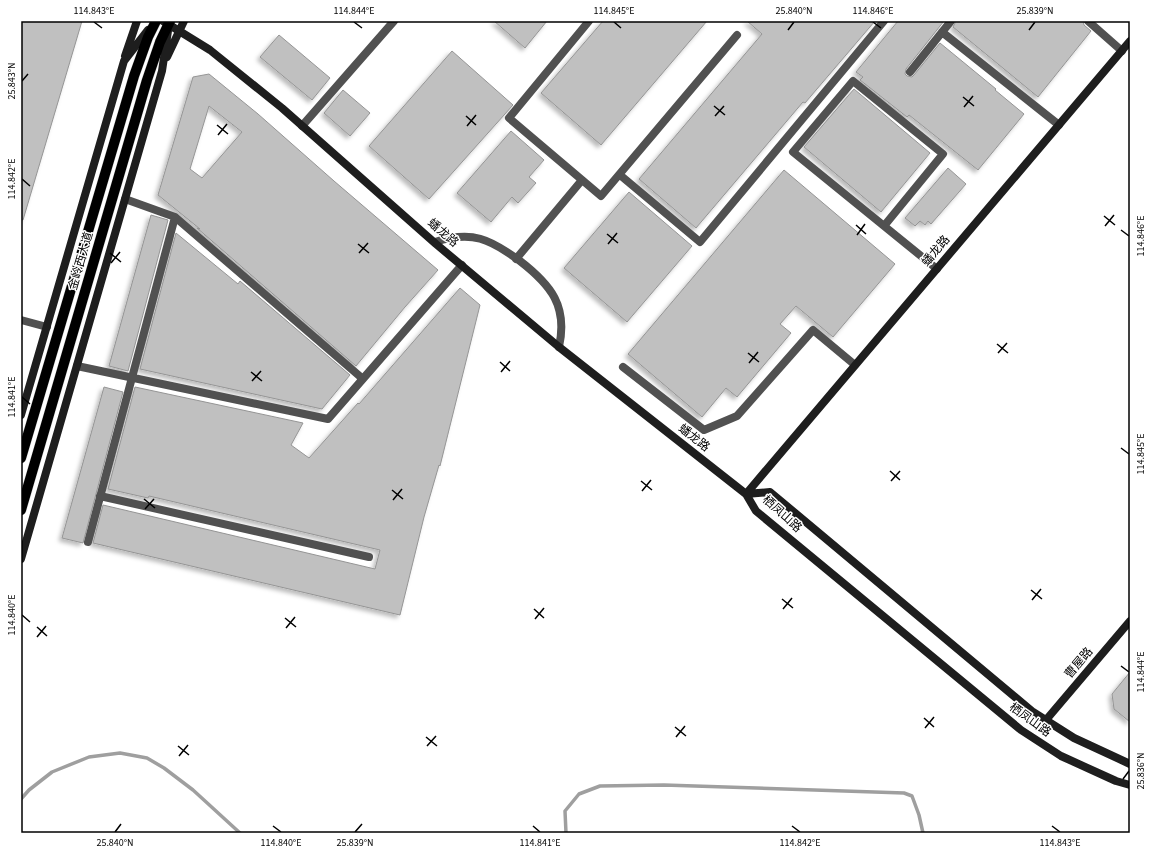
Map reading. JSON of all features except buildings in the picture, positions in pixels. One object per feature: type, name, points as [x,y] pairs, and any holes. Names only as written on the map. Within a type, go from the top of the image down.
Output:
[{"type":"main road","name":"金岭西大道","points":[[21,458],[134,76],[156,21]]},
{"type":"main road","name":"金岭西大道","points":[[21,510],[147,80],[168,22]]},
{"type":"street","points":[[21,415],[124,60],[137,21]]},
{"type":"street","points":[[124,60],[156,21]]},
{"type":"street","points":[[21,559],[162,71],[184,21]]},
{"type":"street","points":[[302,126],[394,21]]},
{"type":"street","points":[[589,21],[509,118],[601,196],[737,34]]},
{"type":"street","points":[[620,174],[700,242],[884,21]]},
{"type":"street","points":[[910,72],[951,21]]},
{"type":"street","points":[[1088,21],[1122,51]]},
{"type":"street","points":[[162,71],[168,22]]},
{"type":"street","name":"蟠龙路","points":[[168,22],[210,50],[302,126],[435,242],[559,347],[746,494],[1130,41]]},
{"type":"street","points":[[942,32],[1059,125]]},
{"type":"street","points":[[884,226],[943,154],[853,81],[793,152],[884,226],[937,269]]},
{"type":"street","points":[[516,259],[582,180]]},
{"type":"street","points":[[125,199],[175,217],[363,379]]},
{"type":"street","points":[[88,542],[175,217]]},
{"type":"street","points":[[435,242],[457,237],[480,238],[499,246],[538,275],[551,290],[556,299],[561,318],[561,337],[559,347]]},
{"type":"street","points":[[77,366],[328,419],[462,265]]},
{"type":"street","points":[[21,320],[47,327]]},
{"type":"street","points":[[623,366],[704,430],[737,416],[813,330],[855,366]]},
{"type":"street","name":"栖凤山路","points":[[1130,764],[1074,738],[1033,712],[770,492],[746,494],[756,511],[1021,730],[1061,756],[1116,781],[1130,785]]},
{"type":"street","points":[[100,496],[369,557]]},
{"type":"street","name":"曹屋路","points":[[1046,720],[1130,621]]},
{"type":"waterway","points":[[21,799],[29,790],[52,772],[89,757],[120,753],[147,758],[164,768],[193,790],[240,833]]},
{"type":"waterway","points":[[566,833],[565,811],[579,794],[600,786],[664,785],[904,793],[912,796],[919,815],[923,833]]}]
